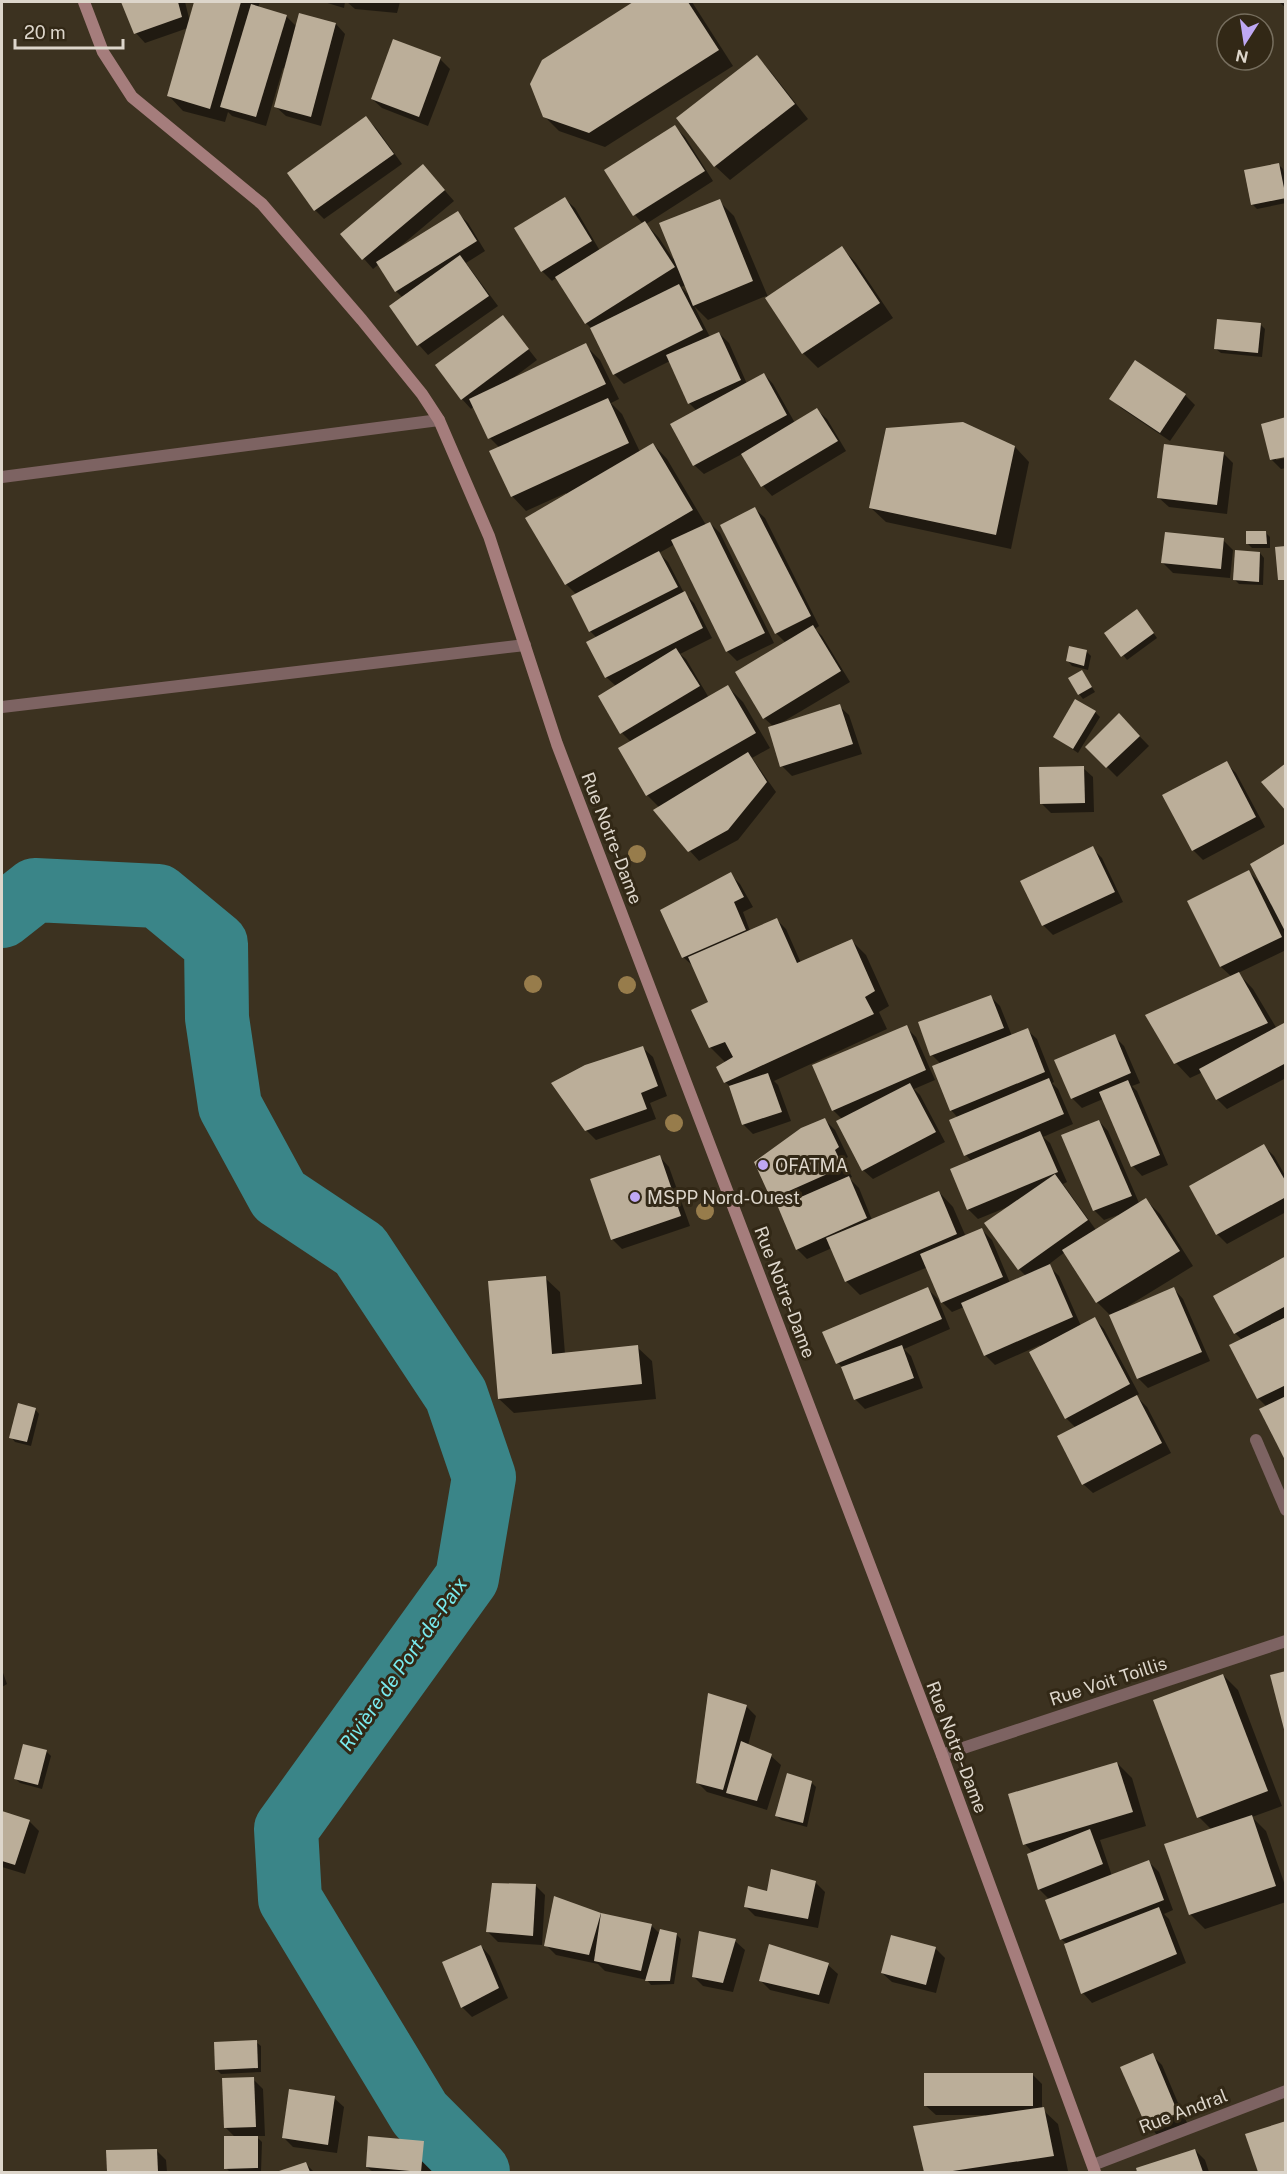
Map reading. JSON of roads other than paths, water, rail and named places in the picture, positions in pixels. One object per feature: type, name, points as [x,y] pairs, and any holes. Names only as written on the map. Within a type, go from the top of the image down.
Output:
[{"type":"street","name":"Rue Notre-Dame","points":[[84,2],[103,52],[132,97],[262,204],[362,320],[422,394],[439,420],[489,536],[557,744],[942,1755],[1094,2169]]},
{"type":"street","points":[[2,477],[439,420]]},
{"type":"street","points":[[2,707],[525,645]]},
{"type":"street","points":[[1256,1440],[1286,1510]]},
{"type":"street","name":"Rue Voit Toillis","points":[[942,1755],[1286,1641]]},
{"type":"street","name":"Rue Andral","points":[[1094,2169],[1286,2091]]},
{"type":"waterway","name":"Rivière de Port-de-Paix","points":[[2,916],[35,890],[158,896],[216,944],[217,1018],[230,1106],[279,1196],[360,1250],[456,1395],[484,1477],[467,1578],[286,1829],[290,1899],[420,2114],[478,2172]]},
{"type":"place","name":"OFATMA","points":[[763,1165]]},
{"type":"place","name":"MSPP Nord-Ouest","points":[[635,1197]]}]
